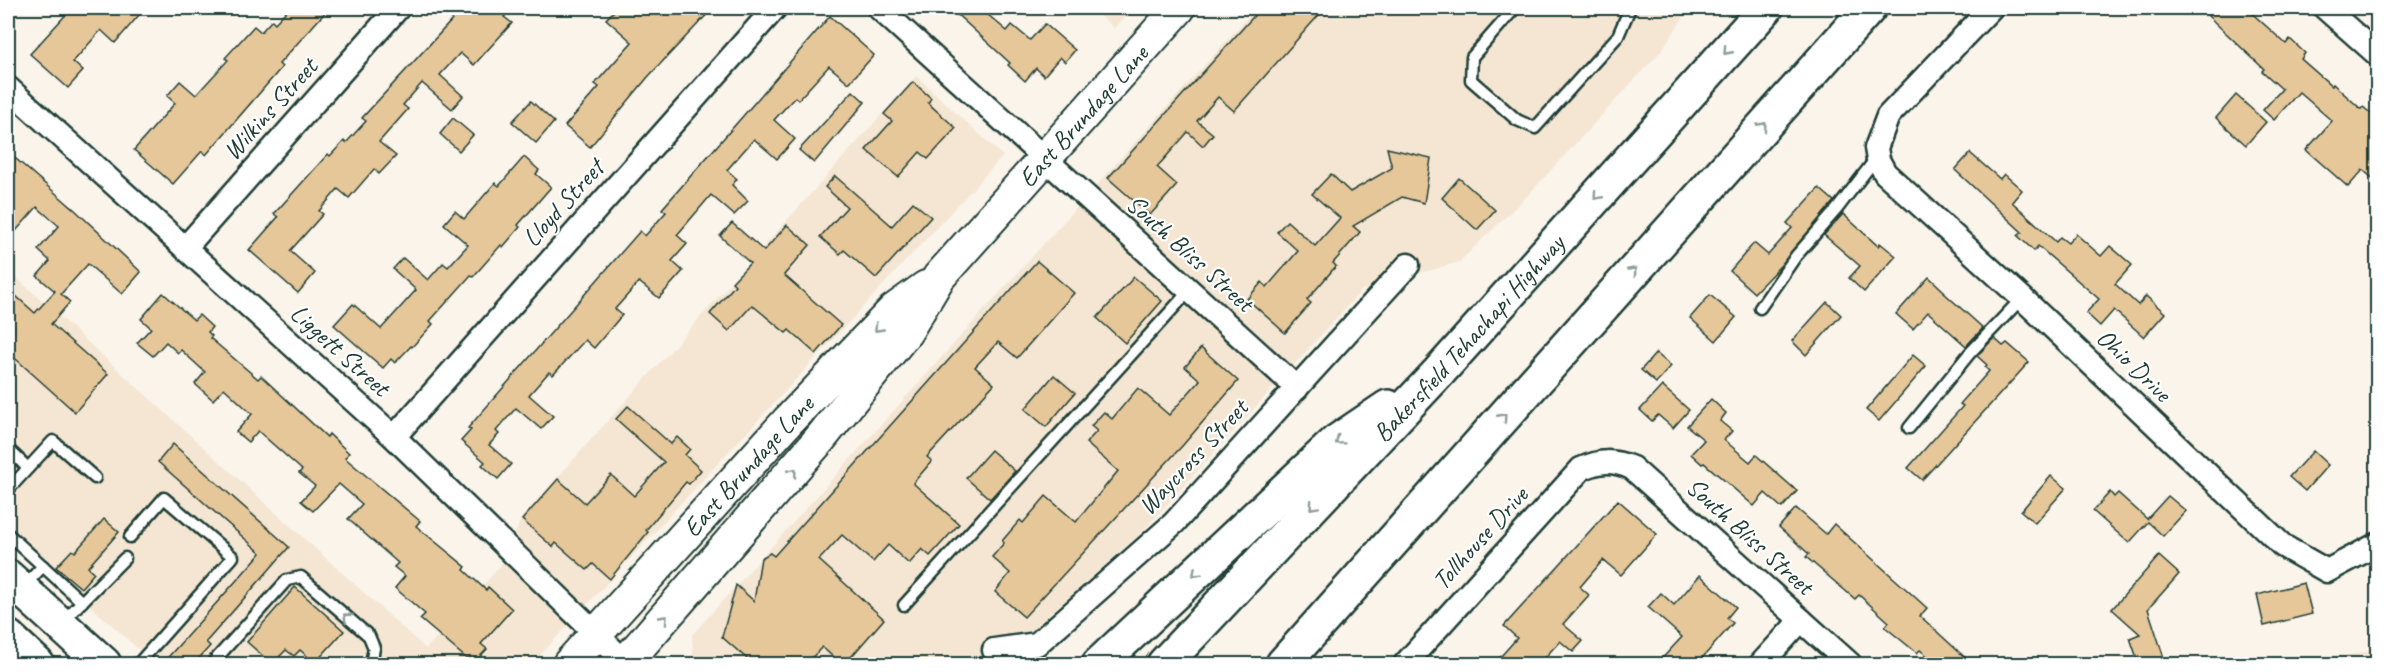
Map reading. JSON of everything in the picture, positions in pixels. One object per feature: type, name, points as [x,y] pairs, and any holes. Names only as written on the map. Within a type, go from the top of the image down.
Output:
[{"type":"highway","name":"Bakersfield Tehachapi Highway","points":[[1164,664],[1439,372],[1766,8]]},
{"type":"highway","points":[[1283,664],[1869,8]]},
{"type":"highway","points":[[1099,664],[1336,442],[1439,372]]},
{"type":"highway","points":[[1307,664],[1472,451]]},
{"type":"highway","points":[[24,578],[71,613],[104,664]]},
{"type":"highway","points":[[8,637],[37,664]]},
{"type":"main road","name":"East Brundage Lane","points":[[626,664],[820,439],[906,332],[939,277],[1179,8]]},
{"type":"main road","name":"East Brundage Lane","points":[[569,664],[788,421],[894,310],[939,277]]},
{"type":"street","name":"Wilkins Street","points":[[184,248],[398,8]]},
{"type":"street","name":"Lloyd Street","points":[[394,437],[775,8]]},
{"type":"street","name":"South Bliss Street","points":[[879,8],[1297,388]]},
{"type":"street","points":[[1877,152],[1888,116],[1991,8]]},
{"type":"street","points":[[2325,8],[2378,56]]},
{"type":"street","name":"Liggett Street","points":[[8,88],[394,437],[626,664]]},
{"type":"street","name":"Ohio Drive","points":[[1877,152],[1885,173],[2022,298],[2283,546],[2327,571],[2378,544]]},
{"type":"street","name":"Waycross Street","points":[[994,650],[1037,645],[1174,523],[1408,265]]},
{"type":"street","name":"South Bliss Street","points":[[1605,461],[1618,462],[1632,468],[1850,664]]},
{"type":"street","name":"Tollhouse Drive","points":[[1405,664],[1581,470],[1605,461]]},
{"type":"street","points":[[1761,664],[1801,620]]},
{"type":"lane","points":[[1515,8],[1472,57],[1471,80],[1517,120],[1535,128],[1618,36],[1630,8]]},
{"type":"lane","points":[[1760,308],[1796,256],[1877,152]]},
{"type":"lane","points":[[904,605],[1189,291]]},
{"type":"lane","points":[[1909,428],[1969,354],[2022,298]]},
{"type":"lane","points":[[8,490],[53,441],[95,478]]},
{"type":"lane","points":[[8,449],[28,468]]},
{"type":"lane","points":[[130,537],[164,498],[233,557],[138,664]]},
{"type":"lane","points":[[8,534],[24,578]]},
{"type":"lane","points":[[71,613],[125,558]]},
{"type":"lane","points":[[218,662],[287,580],[301,578],[369,636],[374,648],[371,664]]},
{"type":"shaded area","points":[[1091,8],[1133,8],[1114,28]]},
{"type":"shaded area","points":[[1256,8],[1690,8],[1661,51],[1529,194],[1459,262],[1362,290],[1140,534],[1030,631],[1005,664],[705,664],[693,654],[692,635]]},
{"type":"shaded area","points":[[916,76],[1003,156],[532,664],[155,664],[8,532],[8,270],[426,649],[503,563],[522,517]]},
{"type":"shaded area","points":[[2377,650],[2377,664],[2294,664]]},
{"type":"building","points":[[72,8],[145,8],[115,43],[101,30],[73,62],[83,71],[68,88],[30,54]]},
{"type":"building","points":[[289,8],[329,8],[279,64],[282,67],[206,155],[202,151],[173,184],[134,150],[175,103],[167,96],[180,81],[196,95],[228,60],[225,58],[254,26],[261,32],[272,20],[275,23]]},
{"type":"building","points":[[460,8],[512,8],[504,17],[512,23],[474,65],[460,53],[440,75],[463,96],[452,109],[422,83],[403,105],[408,109],[379,142],[396,156],[379,174],[374,169],[349,198],[338,189],[319,211],[323,214],[290,251],[315,273],[298,293],[249,250],[278,217],[274,214],[328,154],[330,156],[344,141],[346,143],[366,121],[362,118],[452,20],[451,18]]},
{"type":"building","points":[[617,8],[713,8],[648,77],[590,147],[565,126],[599,87],[595,84],[632,42],[606,19]]},
{"type":"building","points":[[950,8],[980,8],[1007,31],[1012,25],[1030,40],[1045,24],[1075,50],[1065,62],[1060,57],[1044,76],[1036,68],[1025,81],[1008,65],[1010,63]]},
{"type":"building","points":[[1261,8],[1325,8],[1234,111],[1218,97],[1197,121],[1213,134],[1203,146],[1188,132],[1157,167],[1177,185],[1150,215],[1108,178]]},
{"type":"building","points":[[2215,8],[2246,8],[2286,44],[2290,39],[2305,53],[2301,59],[2361,109],[2363,107],[2378,119],[2378,183],[2363,170],[2348,187],[2306,150],[2332,121],[2299,92],[2274,120],[2263,110],[2282,89],[2208,16]]},
{"type":"building","points":[[830,16],[874,55],[849,83],[829,66],[798,100],[795,97],[774,120],[795,139],[777,159],[754,139],[727,170],[737,179],[732,185],[748,201],[734,215],[711,195],[677,235],[687,244],[672,261],[683,271],[659,298],[639,282],[615,309],[622,315],[594,348],[585,340],[553,375],[549,372],[529,395],[553,416],[541,429],[516,408],[496,431],[499,434],[489,445],[511,464],[498,479],[482,465],[485,462],[461,441],[471,430],[468,428],[640,231],[645,236],[666,212],[662,209]]},
{"type":"building","points":[[913,82],[931,98],[928,103],[956,128],[928,159],[920,152],[898,177],[866,150],[892,121],[884,114]]},
{"type":"building","points":[[853,91],[865,102],[814,163],[799,150]]},
{"type":"building","points":[[2236,95],[2266,122],[2246,145],[2216,118]]},
{"type":"building","points":[[531,101],[554,122],[536,143],[512,122]]},
{"type":"building","points":[[453,118],[473,135],[459,151],[440,134]]},
{"type":"building","points":[[1387,148],[1431,158],[1424,203],[1402,197],[1353,226],[1360,232],[1333,263],[1336,266],[1307,300],[1311,303],[1285,333],[1247,299],[1262,282],[1267,287],[1298,251],[1277,232],[1287,221],[1315,246],[1340,218],[1312,194],[1331,174],[1350,192],[1392,168]]},
{"type":"building","points":[[8,152],[75,210],[141,272],[122,294],[88,264],[61,294],[70,302],[51,324],[108,374],[75,412],[8,352],[8,289],[35,313],[55,291],[37,276],[50,261],[38,250],[59,226],[37,207],[8,240]]},
{"type":"building","points":[[1970,153],[2000,179],[2004,174],[2022,190],[2012,202],[2056,242],[2060,237],[2068,243],[2076,234],[2101,256],[2110,246],[2132,265],[2115,284],[2138,305],[2146,296],[2165,313],[2144,337],[2114,310],[2100,326],[2086,313],[2099,299],[2038,246],[2034,251],[2018,236],[2022,232],[1955,170]]},
{"type":"building","points":[[524,157],[539,170],[536,174],[551,187],[518,225],[520,227],[503,247],[501,245],[473,277],[471,275],[430,321],[433,324],[412,347],[395,363],[391,359],[383,368],[334,325],[353,304],[381,329],[416,290],[393,269],[403,258],[428,280],[443,263],[448,267],[468,245],[444,224],[455,211],[464,219],[495,183],[499,186]]},
{"type":"building","points":[[835,176],[892,226],[913,202],[931,217],[876,278],[844,250],[840,254],[820,237],[847,207],[825,187]]},
{"type":"building","points":[[1459,178],[1495,210],[1477,230],[1442,198]]},
{"type":"building","points":[[1819,188],[1834,201],[1782,264],[1754,293],[1730,271],[1754,243],[1768,255],[1792,228],[1787,223]]},
{"type":"building","points":[[1843,214],[1878,246],[1880,243],[1896,256],[1864,292],[1849,278],[1860,266],[1824,235]]},
{"type":"building","points":[[732,223],[764,251],[787,225],[810,245],[784,275],[841,325],[816,354],[789,330],[786,333],[752,305],[729,331],[710,314],[735,285],[732,282],[750,263],[720,236]]},
{"type":"building","points":[[1037,261],[1074,293],[1017,358],[998,342],[975,367],[994,384],[927,457],[932,461],[913,483],[959,524],[930,556],[922,549],[909,564],[888,545],[873,562],[842,535],[819,560],[884,619],[845,664],[841,664],[822,647],[806,664],[753,664],[722,637],[736,585],[754,601],[761,558],[770,553],[774,556]]},
{"type":"building","points":[[1134,277],[1162,301],[1125,343],[1097,318]]},
{"type":"building","points":[[1929,277],[1983,328],[1966,346],[1928,312],[1913,329],[1896,314]]},
{"type":"building","points":[[163,293],[194,320],[199,315],[212,327],[208,332],[212,336],[210,338],[258,379],[261,376],[327,437],[329,434],[349,453],[345,458],[420,521],[416,526],[466,567],[464,570],[486,590],[488,587],[512,609],[481,644],[487,649],[473,664],[420,619],[425,614],[395,588],[405,576],[394,567],[398,563],[348,519],[362,504],[339,484],[313,511],[301,501],[315,486],[299,473],[302,470],[258,431],[248,442],[236,432],[252,414],[224,388],[213,400],[195,384],[205,372],[181,350],[178,353],[166,342],[153,356],[137,343],[151,328],[141,319]]},
{"type":"building","points":[[1710,295],[1736,317],[1716,341],[1690,318]]},
{"type":"building","points":[[1827,302],[1841,315],[1806,355],[1792,341]]},
{"type":"building","points":[[1994,338],[2003,346],[2007,343],[2029,362],[1922,480],[1908,468],[1963,406],[1960,404],[1989,371],[1985,367],[1987,365],[1977,356]]},
{"type":"building","points":[[1201,348],[1238,381],[1183,445],[1024,617],[995,592],[1010,573],[992,557],[1004,543],[1002,541],[1020,520],[1023,523],[1046,496],[1076,522],[1118,471],[1086,443],[1097,431],[1091,426],[1104,412],[1112,419],[1138,388],[1169,415],[1200,380],[1185,367]]},
{"type":"building","points":[[1656,353],[1671,366],[1656,383],[1641,370]]},
{"type":"building","points":[[1913,355],[1926,366],[1879,421],[1866,410]]},
{"type":"building","points":[[1054,375],[1075,393],[1046,427],[1025,409]]},
{"type":"building","points":[[1662,386],[1689,410],[1673,428],[1658,415],[1652,421],[1640,410]]},
{"type":"building","points":[[1711,399],[1726,413],[1720,421],[1732,431],[1724,440],[1750,462],[1756,455],[1797,491],[1782,508],[1765,493],[1754,506],[1691,454],[1704,440],[1687,426]]},
{"type":"building","points":[[628,406],[671,444],[677,437],[690,449],[685,455],[701,470],[689,484],[686,482],[646,530],[648,532],[610,579],[593,564],[587,570],[556,543],[553,547],[522,520],[558,479],[585,503],[611,475],[634,496],[664,462],[616,419]]},
{"type":"building","points":[[173,444],[289,547],[206,642],[210,646],[194,664],[162,664],[261,553],[158,462]]},
{"type":"building","points":[[991,450],[1015,471],[990,499],[966,478]]},
{"type":"building","points":[[2313,451],[2328,465],[2305,491],[2289,477]]},
{"type":"building","points":[[2051,476],[2066,488],[2035,523],[2021,511]]},
{"type":"building","points":[[2110,492],[2114,497],[2118,493],[2147,519],[2168,496],[2186,511],[2163,536],[2148,522],[2129,543],[2093,511]]},
{"type":"building","points":[[1618,500],[1657,534],[1621,575],[1603,560],[1580,587],[1589,595],[1563,624],[1583,641],[1573,652],[1560,641],[1539,664],[1494,664],[1517,638],[1504,626]]},
{"type":"building","points":[[1796,508],[1826,534],[1834,524],[1927,608],[1920,616],[1972,664],[1937,664],[1920,650],[1917,653],[1885,627],[1889,622],[1859,595],[1855,599],[1806,557],[1809,554],[1779,527]]},
{"type":"building","points":[[104,519],[119,532],[88,567],[94,573],[81,588],[56,567],[72,550],[75,552]]},
{"type":"building","points":[[2159,556],[2179,574],[2148,609],[2166,664],[2139,664],[2130,638],[2140,634],[2112,609]]},
{"type":"building","points":[[1700,575],[1736,607],[1727,618],[1733,623],[1697,664],[1657,664],[1682,637],[1648,607],[1661,593],[1674,605]]},
{"type":"building","points":[[2304,583],[2312,614],[2264,626],[2257,595]]},
{"type":"building","points":[[295,587],[344,631],[315,663],[300,650],[294,656],[286,650],[272,664],[247,642]]}]
